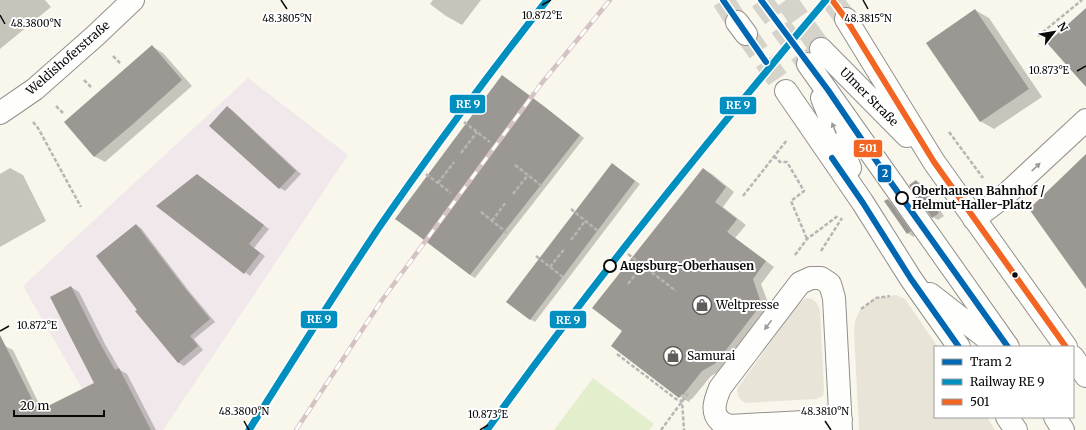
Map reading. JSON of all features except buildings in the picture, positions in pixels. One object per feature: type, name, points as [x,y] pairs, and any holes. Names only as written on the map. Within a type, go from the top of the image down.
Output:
[{"type":"street","name":"Weldishoferstraße","points":[[0,113],[34,89],[66,62],[133,0]]},
{"type":"street","name":"Ulmer Straße","points":[[846,19],[934,162],[1065,346]]},
{"type":"street","name":"Ulmer Straße","points":[[815,57],[934,162]]},
{"type":"street","points":[[815,57],[863,203]]},
{"type":"street","points":[[815,57],[1007,346]]},
{"type":"street","points":[[786,91],[863,203],[911,279],[958,346]]},
{"type":"street","points":[[974,219],[1002,198],[1086,120]]},
{"type":"street","points":[[811,278],[821,278],[830,284],[834,298],[841,425],[729,426],[719,421],[714,412],[715,402],[720,388],[800,283],[811,278]]},
{"type":"street","points":[[911,279],[997,346]]},
{"type":"street","points":[[1074,358],[1086,376]]},
{"type":"street","points":[[1008,418],[1016,430]]},
{"type":"street","points":[[1056,418],[1063,430]]},
{"type":"path","points":[[1038,36],[1082,0]]},
{"type":"path","points":[[18,101],[38,128],[81,207]]},
{"type":"path","points":[[464,122],[490,142]]},
{"type":"path","points":[[461,153],[477,132]]},
{"type":"path","points":[[743,196],[784,143]]},
{"type":"path","points":[[774,156],[780,162],[787,162],[804,191],[791,201],[807,239]]},
{"type":"path","points":[[438,183],[454,162]]},
{"type":"path","points":[[515,165],[543,187]]},
{"type":"path","points":[[426,174],[451,193]]},
{"type":"path","points":[[513,194],[528,175]]},
{"type":"path","points":[[492,221],[506,202]]},
{"type":"path","points":[[571,209],[599,232]]},
{"type":"path","points":[[481,212],[507,233]]},
{"type":"path","points":[[800,283],[843,216]]},
{"type":"path","points":[[571,240],[585,221]]},
{"type":"path","points":[[550,267],[565,248]]},
{"type":"path","points":[[628,254],[676,291]]},
{"type":"path","points":[[536,256],[564,278]]},
{"type":"path","points":[[628,284],[642,266]]},
{"type":"path","points":[[617,354],[676,399],[682,401],[684,430]]},
{"type":"shaded area","points":[[248,78],[348,155],[163,430],[106,430],[23,286]]},
{"type":"shaded area","points":[[896,295],[905,299],[937,346],[934,346],[934,418],[988,418],[995,430],[859,430],[854,332],[855,321],[860,310],[876,298]]},
{"type":"shaded area","points":[[807,298],[816,302],[820,310],[824,388],[823,396],[816,399],[745,403],[738,396],[737,390],[739,386],[799,303]]},
{"type":"green space","points":[[593,378],[654,424],[649,430],[554,430]]},
{"type":"tunnel","points":[[723,0],[737,22]]},
{"type":"tunnel","points":[[761,0],[808,64]]},
{"type":"tunnel","points":[[786,0],[821,49]]},
{"type":"tunnel","points":[[832,0],[846,19]]},
{"type":"tunnel","points":[[746,34],[786,91]]},
{"type":"railway","points":[[296,430],[382,300],[541,84],[610,0]]},
{"type":"tram line","name":"2","points":[[723,0],[766,62]]},
{"type":"tram line","name":"2","points":[[761,0],[828,90],[892,184],[1007,346]]},
{"type":"tram line","name":"2","points":[[832,158],[863,203],[911,279],[958,346]]},
{"type":"transit line","points":[[249,430],[380,226],[462,112],[547,0]]},
{"type":"transit line","name":"501","points":[[723,0],[766,62]]},
{"type":"transit line","name":"501","points":[[761,0],[1007,346]]},
{"type":"transit line","points":[[487,430],[568,320],[652,212],[738,105],[826,0]]},
{"type":"transit line","name":"501","points":[[832,0],[846,19],[934,162],[1065,346]]},
{"type":"transit line","name":"501","points":[[832,158],[863,203],[911,279],[958,346]]},
{"type":"place","name":"Oberhausen Bahnhof / Helmut-Haller-Platz","points":[[902,198]]},
{"type":"place","name":"Augsburg-Oberhausen","points":[[610,266]]},
{"type":"place","name":"Weltpresse","points":[[702,305]]},
{"type":"place","name":"Samurai","points":[[673,356]]}]
